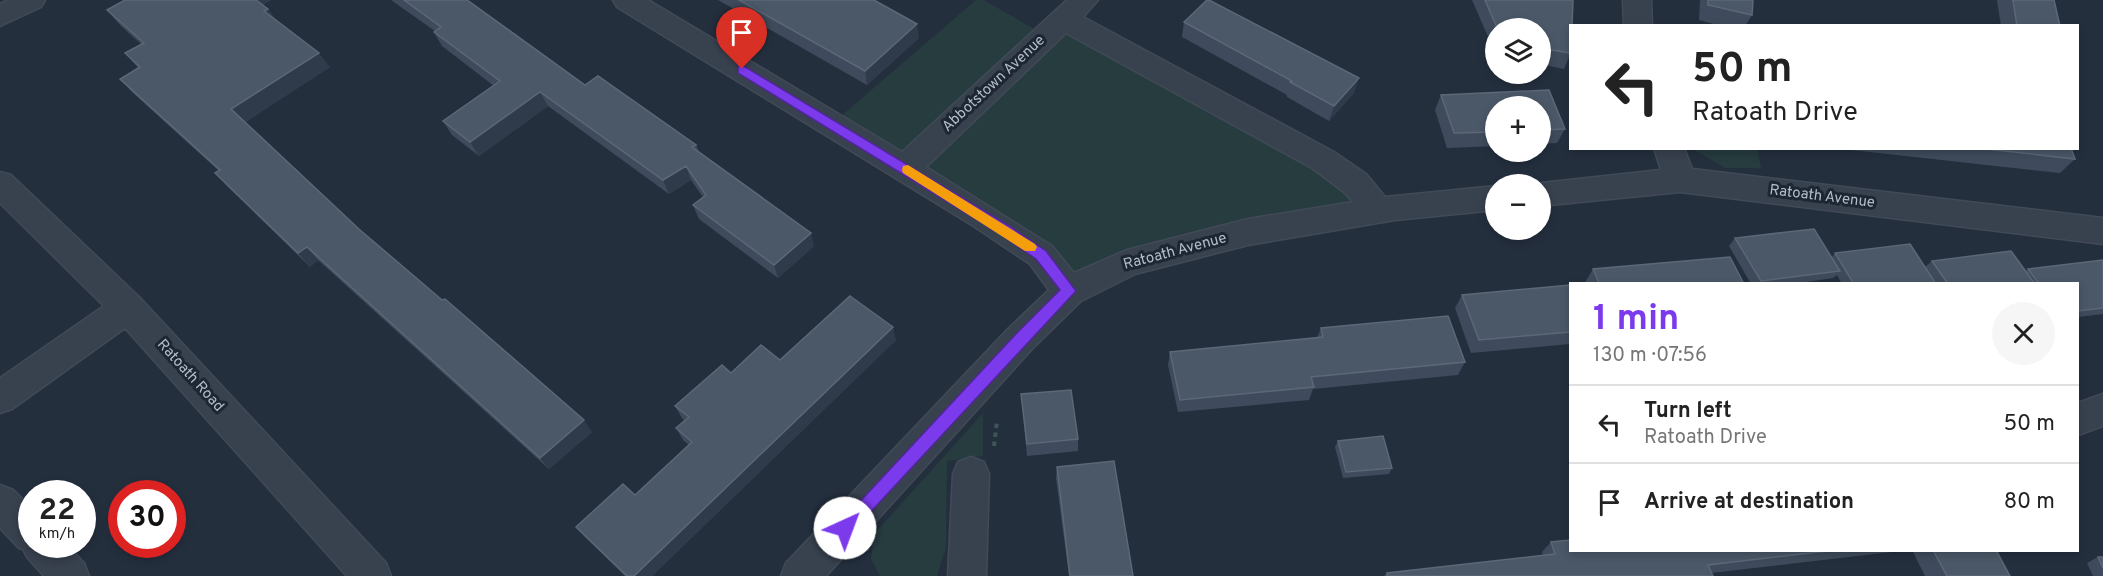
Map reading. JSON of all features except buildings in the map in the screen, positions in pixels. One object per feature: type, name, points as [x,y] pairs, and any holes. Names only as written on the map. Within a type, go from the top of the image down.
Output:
[{"type":"street","points":[[0,16],[31,0]]},
{"type":"street","points":[[627,0],[905,168],[1041,255],[1069,291]]},
{"type":"street","points":[[1637,0],[1638,24]]},
{"type":"street","points":[[1074,9],[1323,160],[1354,183],[1378,211]]},
{"type":"street","name":"Abbotstown Avenue","points":[[905,168],[1074,9]]},
{"type":"street","points":[[1670,150],[1680,180]]},
{"type":"street","name":"Ratoath Avenue","points":[[1551,193],[1680,180],[2103,231]]},
{"type":"street","name":"Ratoath Road","points":[[0,184],[128,308],[372,576]]},
{"type":"street","name":"Ratoath Avenue","points":[[809,574],[1013,347],[1069,291],[1127,263],[1248,232],[1378,211],[1485,199]]},
{"type":"street","points":[[0,398],[128,308]]},
{"type":"street","points":[[2079,419],[2103,410]]},
{"type":"street","points":[[967,576],[971,474]]},
{"type":"street","points":[[0,502],[18,521]]},
{"type":"street","points":[[53,558],[70,576]]},
{"type":"green space","points":[[976,0],[984,0],[1043,34],[905,167],[833,123]]},
{"type":"green space","points":[[1063,19],[1207,97],[1376,210],[1069,289],[907,167]]},
{"type":"green space","points":[[1695,150],[1757,150],[1761,168],[1725,168]]},
{"type":"green space","points":[[983,413],[983,456],[947,461],[946,548],[937,576],[880,576],[871,559],[874,534]]},
{"type":"slow traffic","points":[[908,170],[1030,247]]},
{"type":"route","points":[[742,69],[1005,230],[1041,255],[1069,291],[1020,339],[845,528]]}]
